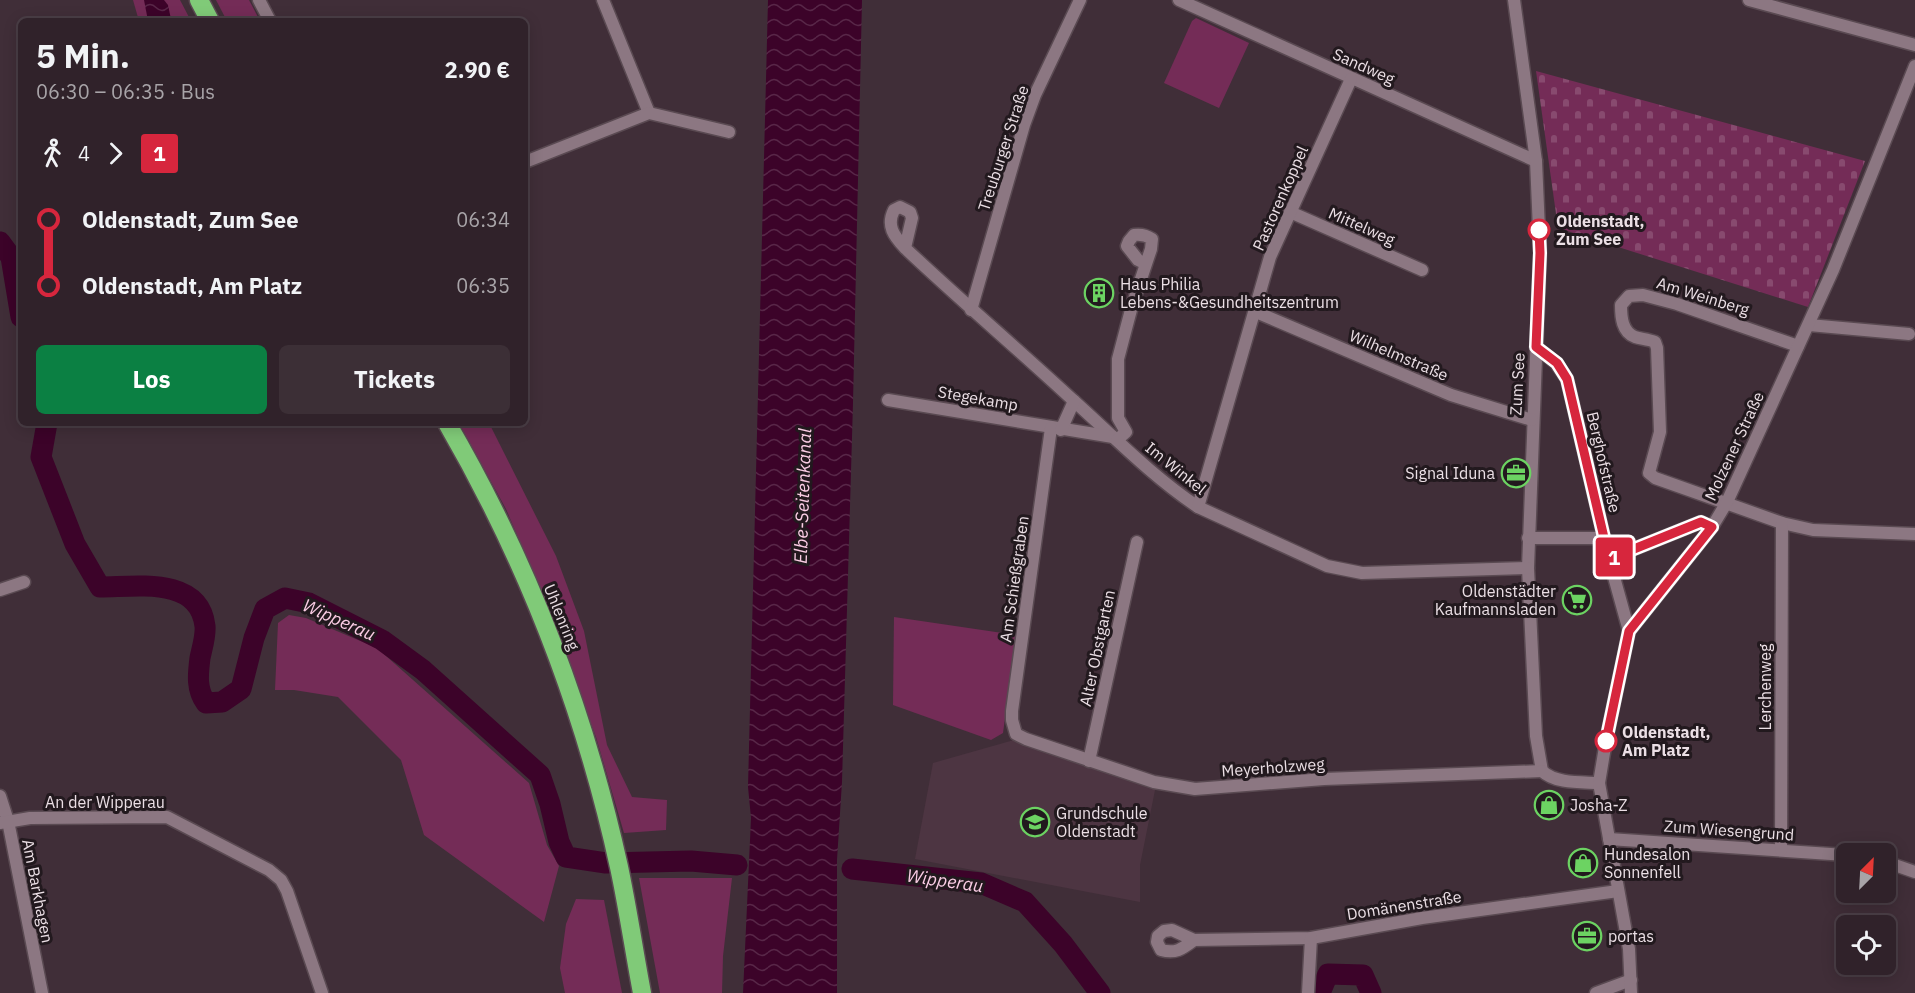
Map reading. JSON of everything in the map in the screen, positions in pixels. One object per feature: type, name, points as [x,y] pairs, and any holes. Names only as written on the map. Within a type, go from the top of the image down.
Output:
[{"type":"highway","points":[[200,0],[209,18]]},
{"type":"highway","name":"Uhlenring","points":[[449,426],[523,572],[563,671],[612,837],[642,993]]},
{"type":"street","points":[[259,0],[268,18]]},
{"type":"street","points":[[603,0],[649,112]]},
{"type":"street","name":"Treuburger Straße","points":[[972,310],[1024,125],[1035,95],[1080,0]]},
{"type":"street","name":"Sandweg","points":[[1179,0],[1536,161]]},
{"type":"street","name":"Zum See","points":[[1514,0],[1536,161],[1540,253],[1528,568],[1536,736],[1542,771]]},
{"type":"street","points":[[1749,0],[1915,45]]},
{"type":"street","name":"Molzener Straße","points":[[1599,783],[1629,631],[1712,527],[1727,502],[1809,324],[1915,66]]},
{"type":"street","name":"Pastorenkoppel","points":[[1198,507],[1270,257],[1351,79]]},
{"type":"street","points":[[528,161],[649,112],[729,132]]},
{"type":"street","name":"Mittelweg","points":[[1290,212],[1422,270]]},
{"type":"street","name":"Im Winkel","points":[[905,248],[1115,438],[1183,497],[1198,507],[1327,566],[1343,570],[1362,573],[1528,568]]},
{"type":"street","points":[[1115,438],[1125,432],[1118,418],[1118,359],[1146,264]]},
{"type":"street","name":"Am Weinberg","points":[[1727,502],[1655,478],[1649,473],[1660,432],[1657,348],[1655,342],[1637,338],[1627,331],[1621,316],[1621,305],[1629,296],[1643,294],[1798,346]]},
{"type":"street","name":"Wilhelmstraße","points":[[1256,312],[1451,395],[1532,420]]},
{"type":"street","points":[[1809,324],[1909,334]]},
{"type":"street","name":"Berghofstraße","points":[[1536,347],[1557,363],[1567,379],[1609,559],[1629,631]]},
{"type":"street","name":"Stegekamp","points":[[888,400],[1115,438]]},
{"type":"street","points":[[1056,429],[1074,401]]},
{"type":"street","name":"Am Schießgraben","points":[[1016,734],[1012,711],[1056,429]]},
{"type":"street","points":[[1727,502],[1782,523],[1813,530],[1915,534]]},
{"type":"street","points":[[1609,559],[1701,522],[1712,527]]},
{"type":"street","name":"Lerchenweg","points":[[1781,850],[1782,523]]},
{"type":"street","points":[[1528,538],[1605,538]]},
{"type":"street","name":"Alter Obstgarten","points":[[1089,761],[1137,542]]},
{"type":"street","points":[[0,591],[24,582]]},
{"type":"street","name":"Meyerholzweg","points":[[1016,734],[1154,782],[1195,789],[1323,779],[1542,771]]},
{"type":"street","points":[[1542,771],[1561,780],[1599,783],[1629,949],[1631,993]]},
{"type":"street","name":"Am Barkhagen","points":[[0,796],[42,993]]},
{"type":"street","name":"An der Wipperau","points":[[4,822],[30,818],[167,817],[269,870],[280,880],[287,891],[322,993]]},
{"type":"street","name":"Zum Wiesengrund","points":[[1609,839],[1836,854]]},
{"type":"street","points":[[1896,866],[1915,873]]},
{"type":"street","name":"Domänenstraße","points":[[1194,940],[1311,938],[1422,918],[1618,891]]},
{"type":"street","points":[[1308,993],[1311,938]]},
{"type":"street","points":[[1596,993],[1631,980]]},
{"type":"shaded area","name":"Grundschule Oldenstadt","points":[[1014,740],[1156,785],[1140,865],[1140,902],[915,859],[933,763]]},
{"type":"green space","points":[[133,0],[180,0],[189,18],[138,18]]},
{"type":"green space","points":[[216,0],[249,0],[258,18],[225,18]]},
{"type":"green space","points":[[1196,18],[1249,43],[1219,108],[1164,83],[1192,21]]},
{"type":"green space","points":[[1536,71],[1865,161],[1808,307],[1558,228]]},
{"type":"green space","points":[[461,426],[491,426],[556,556],[584,631],[607,745],[632,797],[667,800],[666,830],[624,833],[596,737],[536,579],[506,509]]},
{"type":"green space","points":[[289,615],[306,618],[377,648],[529,783],[547,845],[559,866],[544,922],[424,835],[401,760],[338,697],[294,690],[275,690],[278,623]]},
{"type":"green space","points":[[894,617],[1016,635],[1003,733],[991,740],[893,705]]},
{"type":"green space","points":[[639,878],[732,878],[723,956],[722,993],[660,993]]},
{"type":"green space","points":[[576,899],[604,900],[622,993],[565,993],[560,968],[566,924]]},
{"type":"water","points":[[144,0],[164,0],[168,5],[171,18],[147,18]]},
{"type":"water","name":"Elbe-Seitenkanal","points":[[768,0],[862,0],[842,782],[837,860],[837,993],[743,993],[751,818],[748,787]]},
{"type":"waterway","name":"Wipperau","points":[[0,242],[11,257],[18,299]]},
{"type":"waterway","name":"Wipperau","points":[[46,426],[41,457],[75,544],[100,587],[164,588],[179,592],[191,599],[200,610],[205,630],[198,681],[206,703],[222,702],[241,689],[254,638],[265,609],[285,598],[309,603],[382,640],[423,670],[540,775],[559,842],[566,857],[606,863],[691,861],[737,865]]},
{"type":"waterway","name":"Wipperau","points":[[852,869],[981,883],[1025,902],[1063,944],[1100,993]]},
{"type":"waterway","name":"Wipperau","points":[[1320,993],[1328,974],[1363,975],[1371,993]]},
{"type":"bus line","name":"1","points":[[1539,230],[1536,347],[1557,363],[1567,379],[1609,559],[1701,522],[1712,527],[1629,631],[1606,741]]},
{"type":"place","name":"Oldenstadt, Zum See","points":[[1539,230]]},
{"type":"place","name":"Haus Philia Lebens-&Gesundheitszentrum","points":[[1099,293]]},
{"type":"place","name":"Signal Iduna","points":[[1516,473]]},
{"type":"place","name":"Oldenstädter Kaufmannsladen","points":[[1577,600]]},
{"type":"place","name":"Oldenstadt, Am Platz","points":[[1606,741]]},
{"type":"place","name":"Josha-Z","points":[[1549,805]]},
{"type":"place","name":"Grundschule Oldenstadt","points":[[1035,822]]},
{"type":"place","name":"Hundesalon Sonnenfell","points":[[1583,863]]},
{"type":"place","name":"portas","points":[[1587,936]]}]
